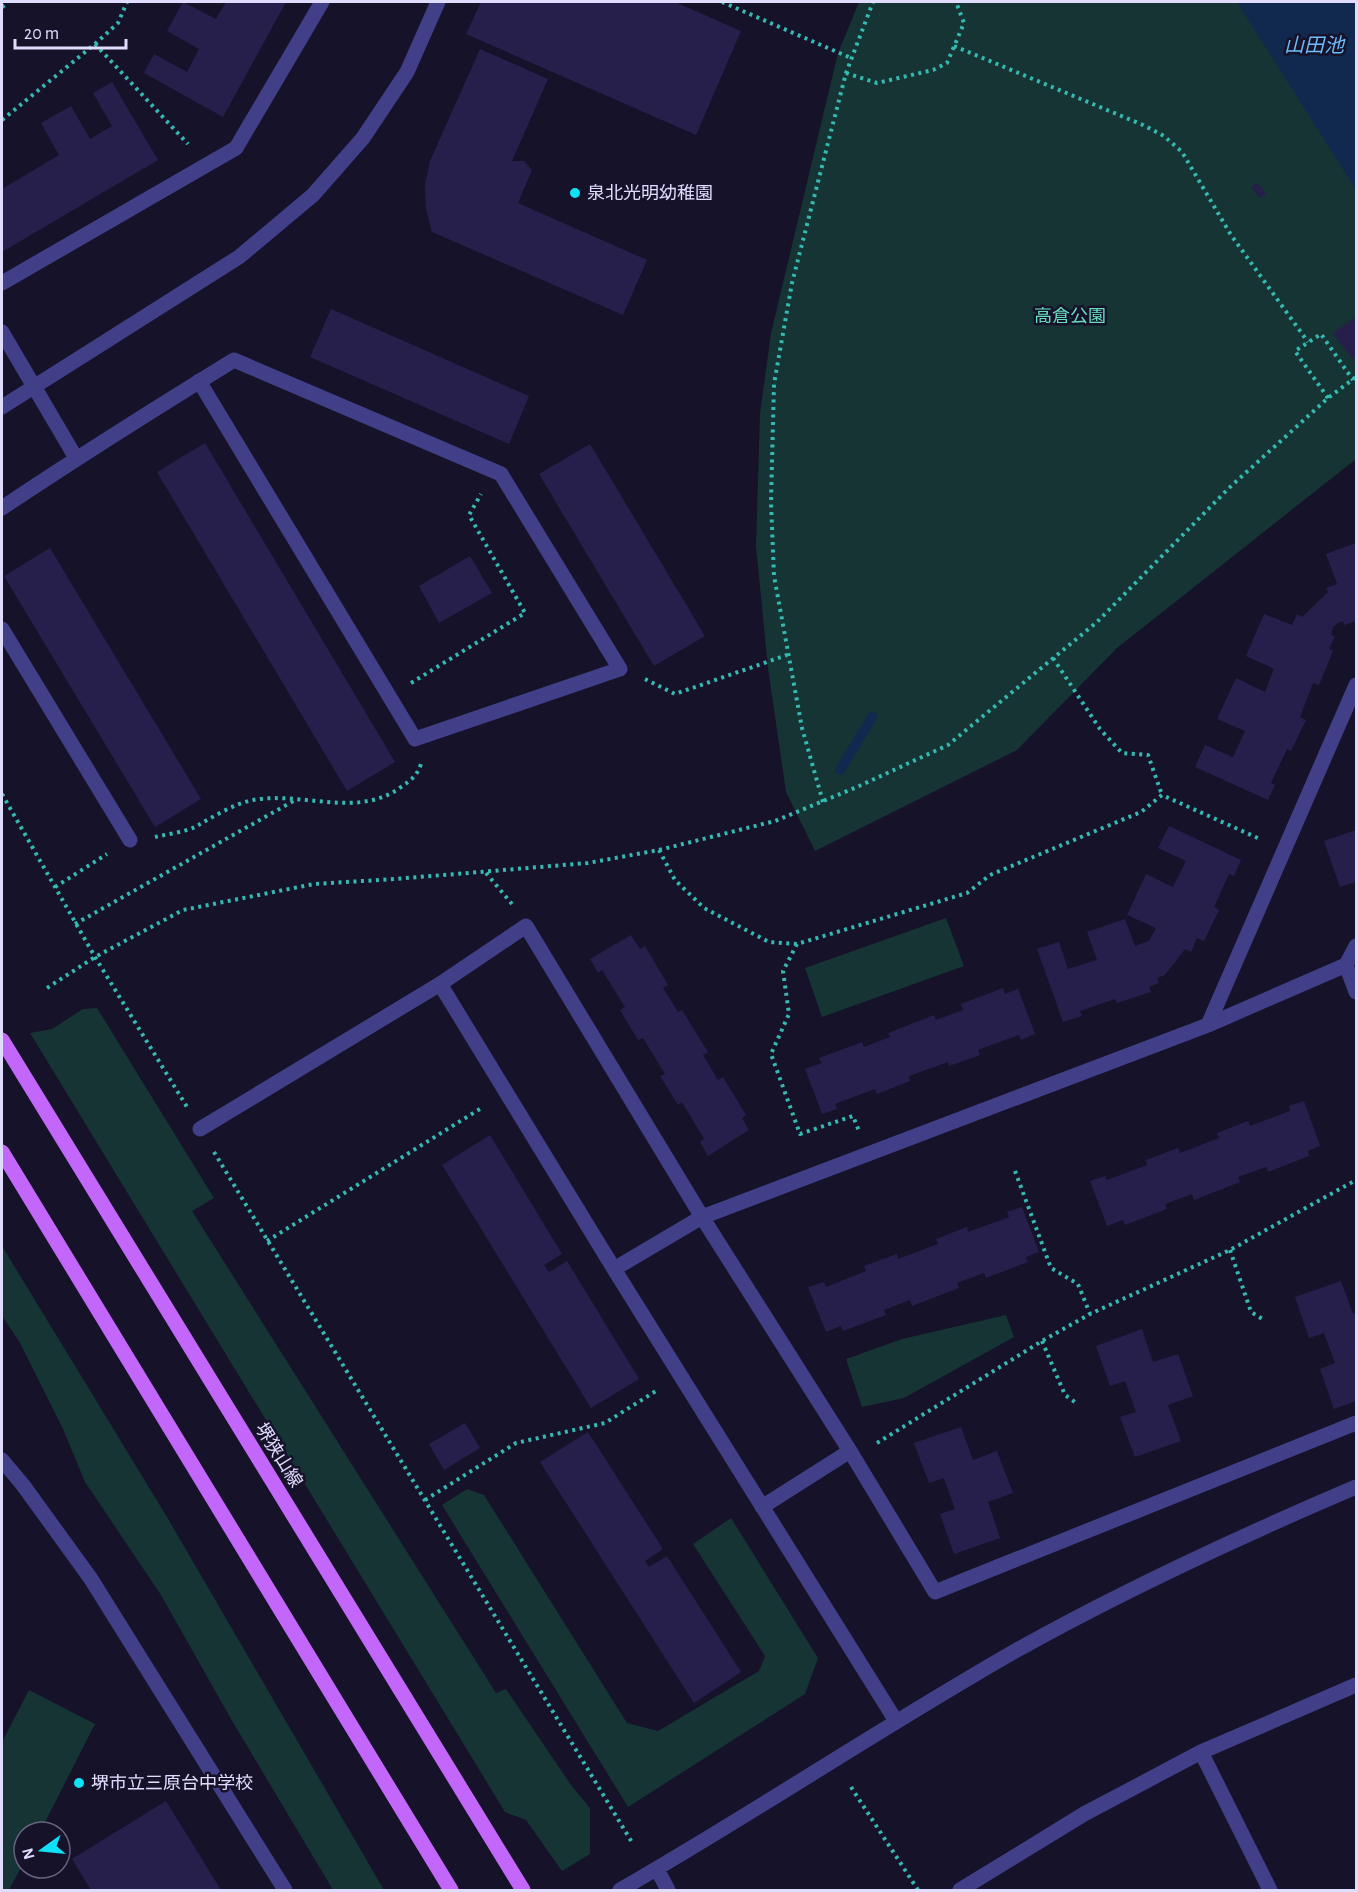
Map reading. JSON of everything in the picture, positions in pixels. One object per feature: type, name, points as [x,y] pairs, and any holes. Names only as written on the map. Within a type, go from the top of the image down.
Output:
[{"type":"main road","name":"堺狭山線","points":[[2,1040],[520,1885]]},
{"type":"main road","points":[[2,1152],[451,1890]]},
{"type":"street","points":[[2,282],[236,148],[322,2]]},
{"type":"street","points":[[2,407],[239,257],[313,195],[363,138],[407,72],[438,2]]},
{"type":"street","points":[[2,332],[76,458]]},
{"type":"street","points":[[2,508],[76,458],[199,381],[234,360],[501,474],[620,669],[415,739],[199,381]]},
{"type":"street","points":[[2,629],[130,840]]},
{"type":"street","points":[[1208,1025],[1356,685]]},
{"type":"street","points":[[200,1129],[440,984],[526,926],[702,1217],[852,1454],[935,1592],[1356,1423]]},
{"type":"street","points":[[614,1269],[702,1217],[1208,1025],[1346,965],[1356,946]]},
{"type":"street","points":[[1346,965],[1356,992]]},
{"type":"street","points":[[440,984],[614,1269],[896,1721]]},
{"type":"street","points":[[762,1507],[852,1454]]},
{"type":"street","points":[[2,1460],[91,1578],[285,1890]]},
{"type":"street","points":[[620,1890],[896,1721],[1018,1650],[1141,1585],[1260,1528],[1356,1487]]},
{"type":"street","points":[[960,1890],[1084,1814],[1201,1752],[1356,1686]]},
{"type":"street","points":[[1201,1752],[1270,1890]]},
{"type":"street","points":[[657,1869],[668,1890]]},
{"type":"path","points":[[2,7],[8,2]]},
{"type":"path","points":[[2,120],[118,23],[127,2]]},
{"type":"path","points":[[722,2],[851,58]]},
{"type":"path","points":[[823,802],[802,728],[774,576],[771,502],[774,384],[792,283],[846,74],[873,2]]},
{"type":"path","points":[[846,74],[877,83],[933,70],[947,63],[964,23],[956,2]]},
{"type":"path","points":[[95,44],[207,165]]},
{"type":"path","points":[[954,46],[1164,135],[1182,152],[1232,235],[1308,342]]},
{"type":"path","points":[[47,988],[95,957],[183,910],[314,884],[588,863],[659,850],[775,821],[823,802],[948,745],[1097,622],[1229,488],[1328,398],[1355,378],[1321,334],[1295,351],[1328,398]]},
{"type":"path","points":[[390,696],[525,613],[469,515],[496,471]]},
{"type":"path","points":[[620,669],[675,694],[787,655]]},
{"type":"path","points":[[1053,658],[1100,729],[1122,753],[1148,755],[1161,795],[1284,850]]},
{"type":"path","points":[[55,887],[130,840],[193,828],[214,815],[251,800],[282,797],[337,803],[376,800],[393,794],[416,777],[422,765],[413,748],[415,739]]},
{"type":"path","points":[[2,794],[75,924],[633,1844]]},
{"type":"path","points":[[659,850],[675,880],[704,908],[769,942],[797,944],[967,893],[990,875],[1140,812],[1161,795]]},
{"type":"path","points":[[75,924],[298,798]]},
{"type":"path","points":[[485,872],[515,908],[526,926]]},
{"type":"path","points":[[797,944],[783,971],[789,1014],[771,1054],[800,1134],[852,1116],[868,1154]]},
{"type":"path","points":[[267,1241],[506,1093]]},
{"type":"path","points":[[1016,1171],[1051,1268],[1078,1284],[1090,1314]]},
{"type":"path","points":[[852,1454],[914,1422],[1042,1341],[1090,1314],[1230,1250],[1356,1180]]},
{"type":"path","points":[[1230,1250],[1251,1312],[1264,1320]]},
{"type":"path","points":[[1042,1341],[1065,1395],[1075,1402]]},
{"type":"path","points":[[425,1500],[516,1443],[605,1423],[680,1375]]},
{"type":"path","points":[[851,1787],[918,1890]]},
{"type":"green space","name":"高倉公園","points":[[859,2],[1356,2],[1356,459],[1117,648],[1017,750],[815,851],[786,792],[768,668],[756,546],[760,414],[771,333],[838,53]]},
{"type":"green space","points":[[946,918],[964,966],[822,1017],[805,968]]},
{"type":"green space","points":[[97,1008],[214,1198],[192,1211],[496,1693],[506,1689],[571,1785],[590,1808],[590,1854],[562,1871],[526,1820],[505,1812],[30,1033],[52,1029],[83,1009]]},
{"type":"green space","points":[[2,1246],[167,1517],[384,1890],[333,1890],[231,1719],[161,1595],[85,1482],[63,1429],[19,1341],[2,1316]]},
{"type":"green space","points":[[1006,1315],[1014,1337],[904,1398],[862,1407],[846,1359],[902,1339]]},
{"type":"green space","points":[[467,1489],[484,1495],[627,1723],[658,1731],[759,1671],[765,1656],[693,1544],[731,1518],[818,1658],[805,1694],[628,1807],[442,1505]]},
{"type":"green space","points":[[29,1690],[95,1724],[46,1820],[12,1820],[12,1880],[14,1880],[9,1890],[2,1890],[2,1742]]},
{"type":"water","name":"山田池","points":[[1238,2],[1356,2],[1356,190],[1240,7]]},
{"type":"building","points":[[183,2],[216,19],[226,2],[286,2],[223,117],[144,73],[154,54],[187,72],[199,49],[167,31]]},
{"type":"building","points":[[481,2],[675,2],[741,31],[696,135],[466,34]]},
{"type":"building","points":[[480,49],[548,79],[512,161],[524,161],[532,170],[518,203],[647,260],[623,315],[432,232],[426,209],[425,184],[430,161]]},
{"type":"building","points":[[112,82],[158,160],[2,252],[2,189],[59,155],[41,123],[71,106],[90,139],[112,126],[93,93]]},
{"type":"building","points":[[1257,183],[1266,194],[1260,198],[1251,187]]},
{"type":"building","points":[[331,309],[529,396],[509,444],[310,357]]},
{"type":"building","points":[[1356,317],[1356,356],[1352,359],[1333,333]]},
{"type":"building","points":[[205,443],[395,762],[347,791],[157,472]]},
{"type":"building","points":[[590,444],[705,636],[654,666],[539,474]]},
{"type":"building","points":[[1356,543],[1356,621],[1344,625],[1343,621],[1333,627],[1331,635],[1335,636],[1329,649],[1333,651],[1319,685],[1313,683],[1300,717],[1306,720],[1291,751],[1287,749],[1271,783],[1275,785],[1268,800],[1195,767],[1205,745],[1233,757],[1245,731],[1217,719],[1236,678],[1265,692],[1274,669],[1246,656],[1264,614],[1292,625],[1297,614],[1302,617],[1328,592],[1326,588],[1337,584],[1326,554]]},
{"type":"building","points":[[50,548],[201,799],[155,827],[4,576]]},
{"type":"building","points":[[470,556],[492,593],[439,623],[419,586]]},
{"type":"building","points":[[1169,826],[1241,860],[1234,876],[1229,874],[1214,907],[1219,910],[1204,941],[1197,938],[1191,952],[1185,949],[1165,975],[1157,978],[1159,983],[1149,987],[1151,992],[1117,1003],[1115,999],[1080,1011],[1082,1016],[1063,1022],[1037,949],[1059,942],[1068,969],[1097,960],[1087,932],[1125,919],[1135,946],[1149,941],[1156,928],[1127,915],[1146,874],[1173,887],[1186,861],[1158,848]]},
{"type":"building","points":[[1356,830],[1356,882],[1340,887],[1324,841]]},
{"type":"building","points":[[631,935],[640,949],[645,946],[668,985],[663,988],[678,1012],[682,1010],[708,1052],[703,1055],[718,1080],[723,1077],[746,1115],[742,1118],[749,1130],[708,1156],[700,1142],[704,1139],[682,1102],[678,1105],[660,1076],[665,1074],[643,1038],[638,1040],[620,1010],[625,1007],[602,970],[598,973],[590,959]]},
{"type":"building","points":[[1003,988],[1005,994],[1018,989],[1035,1034],[1021,1040],[1019,1035],[978,1050],[980,1055],[949,1066],[948,1062],[909,1076],[910,1081],[877,1094],[875,1089],[835,1104],[837,1109],[822,1114],[805,1069],[822,1063],[819,1058],[862,1042],[864,1047],[890,1037],[888,1033],[934,1015],[936,1020],[963,1010],[961,1004]]},
{"type":"building","points":[[1304,1101],[1320,1146],[1308,1151],[1309,1156],[1268,1172],[1266,1167],[1238,1177],[1240,1182],[1194,1200],[1192,1194],[1165,1204],[1167,1209],[1125,1225],[1123,1220],[1107,1226],[1090,1181],[1105,1176],[1107,1180],[1147,1165],[1146,1160],[1178,1148],[1180,1153],[1219,1138],[1217,1133],[1248,1121],[1250,1126],[1290,1111],[1289,1106]]},
{"type":"building","points":[[490,1135],[562,1254],[544,1265],[549,1272],[567,1261],[639,1379],[591,1408],[442,1165]]},
{"type":"building","points":[[1022,1207],[1039,1252],[1026,1257],[1028,1262],[986,1278],[984,1273],[957,1283],[959,1288],[912,1306],[910,1300],[884,1310],[886,1315],[843,1331],[841,1326],[826,1332],[808,1287],[824,1282],[826,1287],[866,1271],[864,1266],[897,1254],[898,1259],[938,1244],[936,1239],[967,1227],[968,1232],[1009,1217],[1007,1212]]},
{"type":"building","points":[[1341,1281],[1353,1314],[1356,1313],[1356,1401],[1334,1409],[1320,1369],[1335,1363],[1324,1333],[1309,1338],[1295,1297]]},
{"type":"building","points":[[1142,1329],[1153,1362],[1178,1354],[1193,1396],[1168,1405],[1181,1441],[1135,1457],[1120,1417],[1136,1412],[1125,1381],[1110,1386],[1096,1346]]},
{"type":"building","points":[[465,1423],[480,1448],[444,1470],[429,1444]]},
{"type":"building","points":[[961,1427],[973,1460],[997,1451],[1013,1493],[988,1502],[1000,1538],[954,1554],[940,1514],[955,1509],[944,1478],[929,1483],[914,1443]]},
{"type":"building","points":[[588,1432],[663,1549],[645,1561],[649,1567],[667,1556],[741,1672],[694,1703],[540,1462]]},
{"type":"building","points":[[166,1801],[221,1890],[91,1890],[72,1859]]},
{"type":"waterway","points":[[840,770],[872,717]]},
{"type":"place","name":"泉北光明幼稚園","points":[[575,193]]},
{"type":"place","name":"堺市立三原台中学校","points":[[79,1783]]}]
